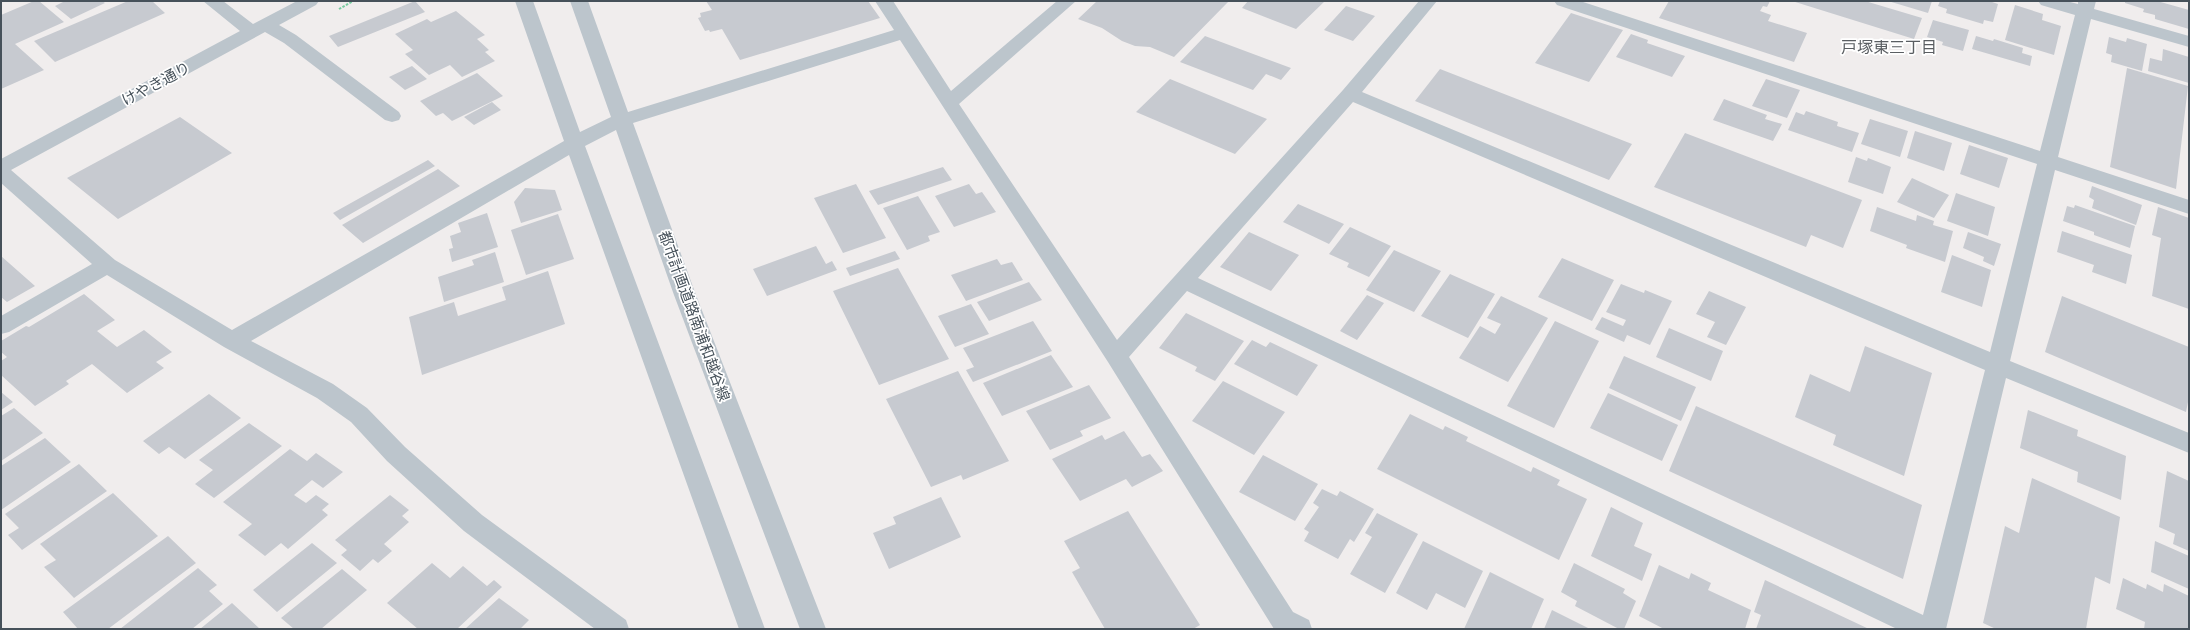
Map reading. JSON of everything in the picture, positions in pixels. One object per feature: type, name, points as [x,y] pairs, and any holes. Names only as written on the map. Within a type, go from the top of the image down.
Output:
[{"type":"street","points":[[212,1],[259,29],[290,39],[392,116]]},
{"type":"street","name":"けやき通り","points":[[1,167],[310,1]]},
{"type":"street","points":[[524,1],[574,145],[682,432],[752,629]]},
{"type":"street","name":"都市計画道路南浦和越谷線","points":[[579,1],[685,295],[813,629]]},
{"type":"street","points":[[884,1],[949,103],[1116,356],[1284,626]]},
{"type":"street","points":[[949,103],[1067,1]]},
{"type":"street","points":[[1116,356],[1350,94],[1428,1]]},
{"type":"street","points":[[1563,1],[2189,207]]},
{"type":"street","points":[[2047,1],[2085,6],[2189,42]]},
{"type":"street","points":[[1933,629],[1999,366],[2085,6]]},
{"type":"street","points":[[232,341],[598,130],[622,120],[904,33]]},
{"type":"street","points":[[1350,94],[1999,366],[2189,443]]},
{"type":"street","points":[[1,172],[107,265],[232,341],[325,391],[359,415],[396,454],[472,523],[616,629]]},
{"type":"street","points":[[1,326],[107,265]]},
{"type":"street","points":[[1184,280],[1925,629]]},
{"type":"building","points":[[34,1],[39,1],[64,22],[15,44],[44,70],[1,89],[1,15]]},
{"type":"building","points":[[61,1],[102,1],[105,3],[71,19],[55,6],[63,2]]},
{"type":"building","points":[[128,1],[152,1],[165,13],[55,62],[34,41]]},
{"type":"building","points":[[415,1],[425,12],[338,47],[329,36]]},
{"type":"building","points":[[706,1],[868,1],[880,18],[740,60],[722,29],[710,32],[709,30],[705,31],[698,18],[701,17],[700,13],[712,10]]},
{"type":"building","points":[[1097,1],[1229,1],[1174,57],[1150,47],[1135,46],[1122,41],[1102,28],[1078,19]]},
{"type":"building","points":[[1248,1],[1325,1],[1296,29],[1242,8]]},
{"type":"building","points":[[1669,1],[1770,1],[1767,7],[1763,6],[1760,11],[1771,15],[1768,21],[1807,33],[1794,62],[1659,18]]},
{"type":"building","points":[[1792,1],[1865,1],[1922,18],[1914,39]]},
{"type":"building","points":[[1888,1],[1932,1],[1928,13]]},
{"type":"building","points":[[1940,1],[1989,1],[1998,4],[1993,22],[1984,20],[1983,24],[1946,13],[1947,9],[1938,6]]},
{"type":"building","points":[[2125,1],[2157,1],[2189,10],[2189,29],[2155,19],[2155,15],[2143,12],[2144,9],[2125,3]]},
{"type":"building","points":[[2015,5],[2043,14],[2042,20],[2061,26],[2054,55],[2005,40]]},
{"type":"building","points":[[1346,6],[1375,16],[1353,41],[1324,30]]},
{"type":"building","points":[[456,11],[485,35],[477,39],[489,50],[485,52],[495,61],[462,77],[450,65],[429,75],[405,54],[413,50],[395,34],[427,19],[431,22]]},
{"type":"building","points":[[1571,13],[1623,30],[1589,82],[1535,63]]},
{"type":"building","points":[[1933,20],[1969,30],[1963,51],[1942,45],[1943,42],[1927,37]]},
{"type":"building","points":[[1631,34],[1648,40],[1647,43],[1685,56],[1672,77],[1616,57]]},
{"type":"building","points":[[1205,36],[1291,68],[1281,80],[1266,74],[1253,90],[1180,62]]},
{"type":"building","points":[[1976,36],[1993,41],[1994,39],[2023,48],[2022,53],[2032,56],[2030,66],[1972,49]]},
{"type":"building","points":[[2109,37],[2126,42],[2127,38],[2147,44],[2142,71],[2111,62],[2112,55],[2106,53]]},
{"type":"building","points":[[2163,49],[2189,57],[2189,83],[2148,71],[2150,58],[2162,61]]},
{"type":"building","points":[[412,66],[427,79],[405,90],[389,77]]},
{"type":"building","points":[[2127,68],[2188,86],[2176,189],[2110,167]]},
{"type":"building","points":[[1440,69],[1632,144],[1609,180],[1415,101]]},
{"type":"building","points":[[477,73],[503,96],[452,121],[443,113],[436,116],[420,101]]},
{"type":"building","points":[[1170,79],[1267,119],[1235,154],[1136,112]]},
{"type":"building","points":[[1766,79],[1800,90],[1787,118],[1752,106]]},
{"type":"building","points":[[1724,99],[1767,115],[1765,119],[1782,124],[1773,141],[1713,120]]},
{"type":"building","points":[[492,102],[501,110],[474,125],[464,117]]},
{"type":"building","points":[[1806,111],[1838,122],[1837,126],[1859,133],[1852,152],[1788,130],[1796,112],[1804,115]]},
{"type":"building","points":[[180,117],[232,153],[118,219],[67,178]]},
{"type":"building","points":[[1870,119],[1908,131],[1900,157],[1861,144]]},
{"type":"building","points":[[1915,131],[1952,143],[1944,171],[1907,158]]},
{"type":"building","points":[[1685,133],[1862,200],[1843,248],[1811,235],[1806,247],[1654,187]]},
{"type":"building","points":[[1969,145],[2008,158],[1999,188],[1960,174]]},
{"type":"building","points":[[1856,157],[1867,161],[1868,158],[1891,167],[1883,194],[1848,182]]},
{"type":"building","points":[[428,160],[435,166],[340,220],[333,213]]},
{"type":"building","points":[[943,167],[952,180],[878,205],[869,191]]},
{"type":"building","points":[[438,169],[460,186],[363,243],[342,225]]},
{"type":"building","points":[[1912,178],[1949,195],[1934,218],[1897,202]]},
{"type":"building","points":[[856,184],[886,238],[843,253],[814,198]]},
{"type":"building","points":[[969,184],[976,194],[982,192],[996,212],[954,227],[935,196]]},
{"type":"building","points":[[2092,186],[2142,205],[2136,225],[2092,208],[2094,200],[2089,197]]},
{"type":"building","points":[[525,188],[555,190],[562,210],[521,223],[514,202]]},
{"type":"building","points":[[1956,193],[1995,207],[1988,236],[1947,221]]},
{"type":"building","points":[[918,196],[940,232],[928,236],[930,241],[907,250],[883,208]]},
{"type":"building","points":[[1298,204],[1344,224],[1329,244],[1283,222]]},
{"type":"building","points":[[2075,205],[2135,226],[2130,248],[2094,235],[2094,232],[2063,221],[2067,206],[2074,208]]},
{"type":"building","points":[[1877,207],[1916,221],[1917,215],[1934,221],[1933,225],[1953,231],[1945,262],[1906,248],[1907,245],[1870,231]]},
{"type":"building","points":[[2158,207],[2189,218],[2189,309],[2152,296],[2161,238],[2152,235]]},
{"type":"building","points":[[487,213],[498,247],[452,262],[449,249],[453,248],[450,236],[461,232],[458,223]]},
{"type":"building","points":[[558,214],[574,259],[526,275],[511,230]]},
{"type":"building","points":[[1350,227],[1391,246],[1369,277],[1347,267],[1349,263],[1329,254]]},
{"type":"building","points":[[2062,231],[2132,255],[2126,284],[2092,272],[2094,265],[2057,252]]},
{"type":"building","points":[[1249,232],[1299,255],[1271,291],[1220,267]]},
{"type":"building","points":[[1968,232],[2001,244],[1994,266],[1983,261],[1984,257],[1963,248]]},
{"type":"building","points":[[816,246],[826,264],[832,261],[837,270],[767,296],[753,269]]},
{"type":"building","points":[[1394,250],[1441,271],[1414,312],[1366,290]]},
{"type":"building","points":[[895,251],[900,259],[850,276],[846,268]]},
{"type":"building","points":[[495,252],[504,282],[444,302],[438,277],[474,265],[472,260]]},
{"type":"building","points":[[1952,255],[1991,270],[1982,307],[1941,292]]},
{"type":"building","points":[[1,256],[35,286],[7,302],[1,297]]},
{"type":"building","points":[[1562,258],[1614,280],[1592,321],[1538,297]]},
{"type":"building","points":[[997,259],[1001,265],[1012,262],[1023,280],[966,301],[951,275]]},
{"type":"building","points":[[898,268],[949,359],[879,385],[833,291]]},
{"type":"building","points":[[548,271],[565,324],[422,375],[409,317],[454,302],[458,316],[506,300],[502,287]]},
{"type":"building","points":[[1450,274],[1495,294],[1468,338],[1421,316]]},
{"type":"building","points":[[1029,282],[1042,300],[989,321],[977,302]]},
{"type":"building","points":[[1621,284],[1644,293],[1645,290],[1672,301],[1650,345],[1627,335],[1624,342],[1595,329],[1602,317],[1623,326],[1626,320],[1606,312]]},
{"type":"building","points":[[1709,291],[1746,307],[1726,345],[1707,337],[1715,322],[1696,314]]},
{"type":"building","points":[[84,294],[115,320],[97,331],[117,347],[144,330],[172,352],[156,362],[164,368],[127,393],[92,364],[66,381],[69,384],[35,406],[1,375],[1,361],[7,357],[1,352],[1,341],[26,326],[29,327]]},
{"type":"building","points":[[1367,295],[1384,303],[1357,340],[1340,331]]},
{"type":"building","points":[[1501,296],[1548,318],[1508,382],[1459,358],[1480,326],[1495,334],[1501,324],[1487,318]]},
{"type":"building","points":[[2062,296],[2189,347],[2189,397],[2186,412],[2045,352]]},
{"type":"building","points":[[971,304],[989,334],[955,347],[938,316]]},
{"type":"building","points":[[1186,313],[1244,341],[1215,381],[1195,371],[1197,367],[1159,348]]},
{"type":"building","points":[[1033,321],[1052,351],[973,382],[966,370],[974,367],[963,348]]},
{"type":"building","points":[[1555,321],[1599,341],[1554,428],[1507,406]]},
{"type":"building","points":[[1669,328],[1723,351],[1711,381],[1656,357]]},
{"type":"building","points":[[1252,340],[1266,347],[1270,342],[1318,365],[1297,396],[1234,364]]},
{"type":"building","points":[[1865,346],[1932,373],[1904,476],[1833,445],[1836,435],[1795,417],[1810,374],[1850,392]]},
{"type":"building","points":[[1051,355],[1073,387],[1002,416],[983,383]]},
{"type":"building","points":[[1624,356],[1696,387],[1681,421],[1609,388]]},
{"type":"building","points":[[958,371],[1009,461],[963,480],[961,475],[931,487],[886,399]]},
{"type":"building","points":[[1223,381],[1285,412],[1254,455],[1192,421]]},
{"type":"building","points":[[1089,385],[1111,418],[1080,431],[1083,436],[1050,450],[1026,411]]},
{"type":"building","points":[[1,392],[13,402],[1,410]]},
{"type":"building","points":[[1608,393],[1678,425],[1662,461],[1590,428]]},
{"type":"building","points":[[209,394],[241,418],[185,459],[169,447],[159,454],[143,441]]},
{"type":"building","points":[[1696,406],[1922,505],[1903,579],[1669,471]]},
{"type":"building","points":[[14,408],[43,433],[1,461],[1,416]]},
{"type":"building","points":[[2028,410],[2078,430],[2077,436],[2126,456],[2121,500],[2077,482],[2078,472],[2020,448]]},
{"type":"building","points":[[1410,414],[1443,430],[1445,426],[1468,437],[1466,441],[1531,472],[1533,467],[1560,480],[1557,485],[1587,499],[1559,560],[1377,469]]},
{"type":"building","points":[[249,423],[282,446],[214,498],[195,484],[213,470],[199,460]]},
{"type":"building","points":[[1124,431],[1142,457],[1150,454],[1163,471],[1132,487],[1126,479],[1080,501],[1052,459],[1102,435],[1105,440]]},
{"type":"building","points":[[45,438],[71,462],[1,510],[1,466]]},
{"type":"building","points":[[290,449],[307,461],[316,453],[343,472],[323,488],[312,480],[294,495],[306,503],[316,495],[329,504],[322,510],[328,515],[288,549],[281,543],[265,556],[238,535],[252,524],[223,502]]},
{"type":"building","points":[[1263,455],[1318,484],[1295,521],[1239,492]]},
{"type":"building","points":[[79,464],[107,491],[22,550],[8,535],[19,528],[5,514]]},
{"type":"building","points":[[2167,471],[2189,481],[2189,551],[2173,544],[2175,534],[2159,527]]},
{"type":"building","points":[[2032,478],[2120,517],[2110,584],[2095,577],[2086,629],[1996,629],[1983,623],[2005,526],[2019,533]]},
{"type":"building","points":[[1322,489],[1337,496],[1340,491],[1374,509],[1354,542],[1350,539],[1338,559],[1304,541],[1309,532],[1304,529],[1319,507],[1313,503]]},
{"type":"building","points":[[113,493],[158,536],[74,598],[44,567],[56,560],[40,544]]},
{"type":"building","points":[[390,495],[409,510],[402,516],[409,522],[384,544],[392,551],[378,563],[373,559],[360,571],[341,555],[347,550],[335,540]]},
{"type":"building","points":[[941,497],[961,537],[889,569],[873,533],[896,524],[893,517]]},
{"type":"building","points":[[1611,507],[1643,523],[1634,546],[1652,554],[1642,581],[1591,556]]},
{"type":"building","points":[[1128,511],[1200,625],[1193,629],[1105,629],[1072,572],[1080,568],[1064,541]]},
{"type":"building","points":[[1377,513],[1418,534],[1385,593],[1350,574],[1372,537],[1365,533]]},
{"type":"building","points":[[168,536],[196,563],[108,629],[78,629],[63,612]]},
{"type":"building","points":[[1423,541],[1483,571],[1465,608],[1436,593],[1427,610],[1396,593]]},
{"type":"building","points":[[2155,541],[2189,556],[2189,589],[2151,572]]},
{"type":"building","points":[[312,543],[337,563],[277,612],[253,590]]},
{"type":"building","points":[[432,563],[450,578],[463,566],[487,586],[494,580],[502,587],[457,629],[418,629],[387,603]]},
{"type":"building","points":[[1574,563],[1625,589],[1623,593],[1636,601],[1624,629],[1619,629],[1575,606],[1577,601],[1561,592]]},
{"type":"building","points":[[1659,565],[1689,579],[1691,573],[1711,583],[1708,590],[1751,610],[1745,629],[1664,629],[1639,616]]},
{"type":"building","points":[[198,568],[217,585],[209,591],[223,604],[192,629],[120,629]]},
{"type":"building","points":[[342,569],[367,590],[321,629],[294,629],[281,618]]},
{"type":"building","points":[[1490,572],[1544,599],[1531,629],[1464,629]]},
{"type":"building","points":[[2123,578],[2146,589],[2147,584],[2163,592],[2164,584],[2189,596],[2189,629],[2144,629],[2145,622],[2116,609]]},
{"type":"building","points":[[1765,580],[1869,629],[1756,629],[1761,615],[1754,612]]},
{"type":"building","points":[[499,598],[529,620],[520,629],[465,629]]},
{"type":"building","points":[[232,603],[260,629],[200,629]]},
{"type":"building","points":[[1552,610],[1590,629],[1544,629]]},
{"type":"district","name":"戸塚東三丁目","points":[[1889,47]]}]
